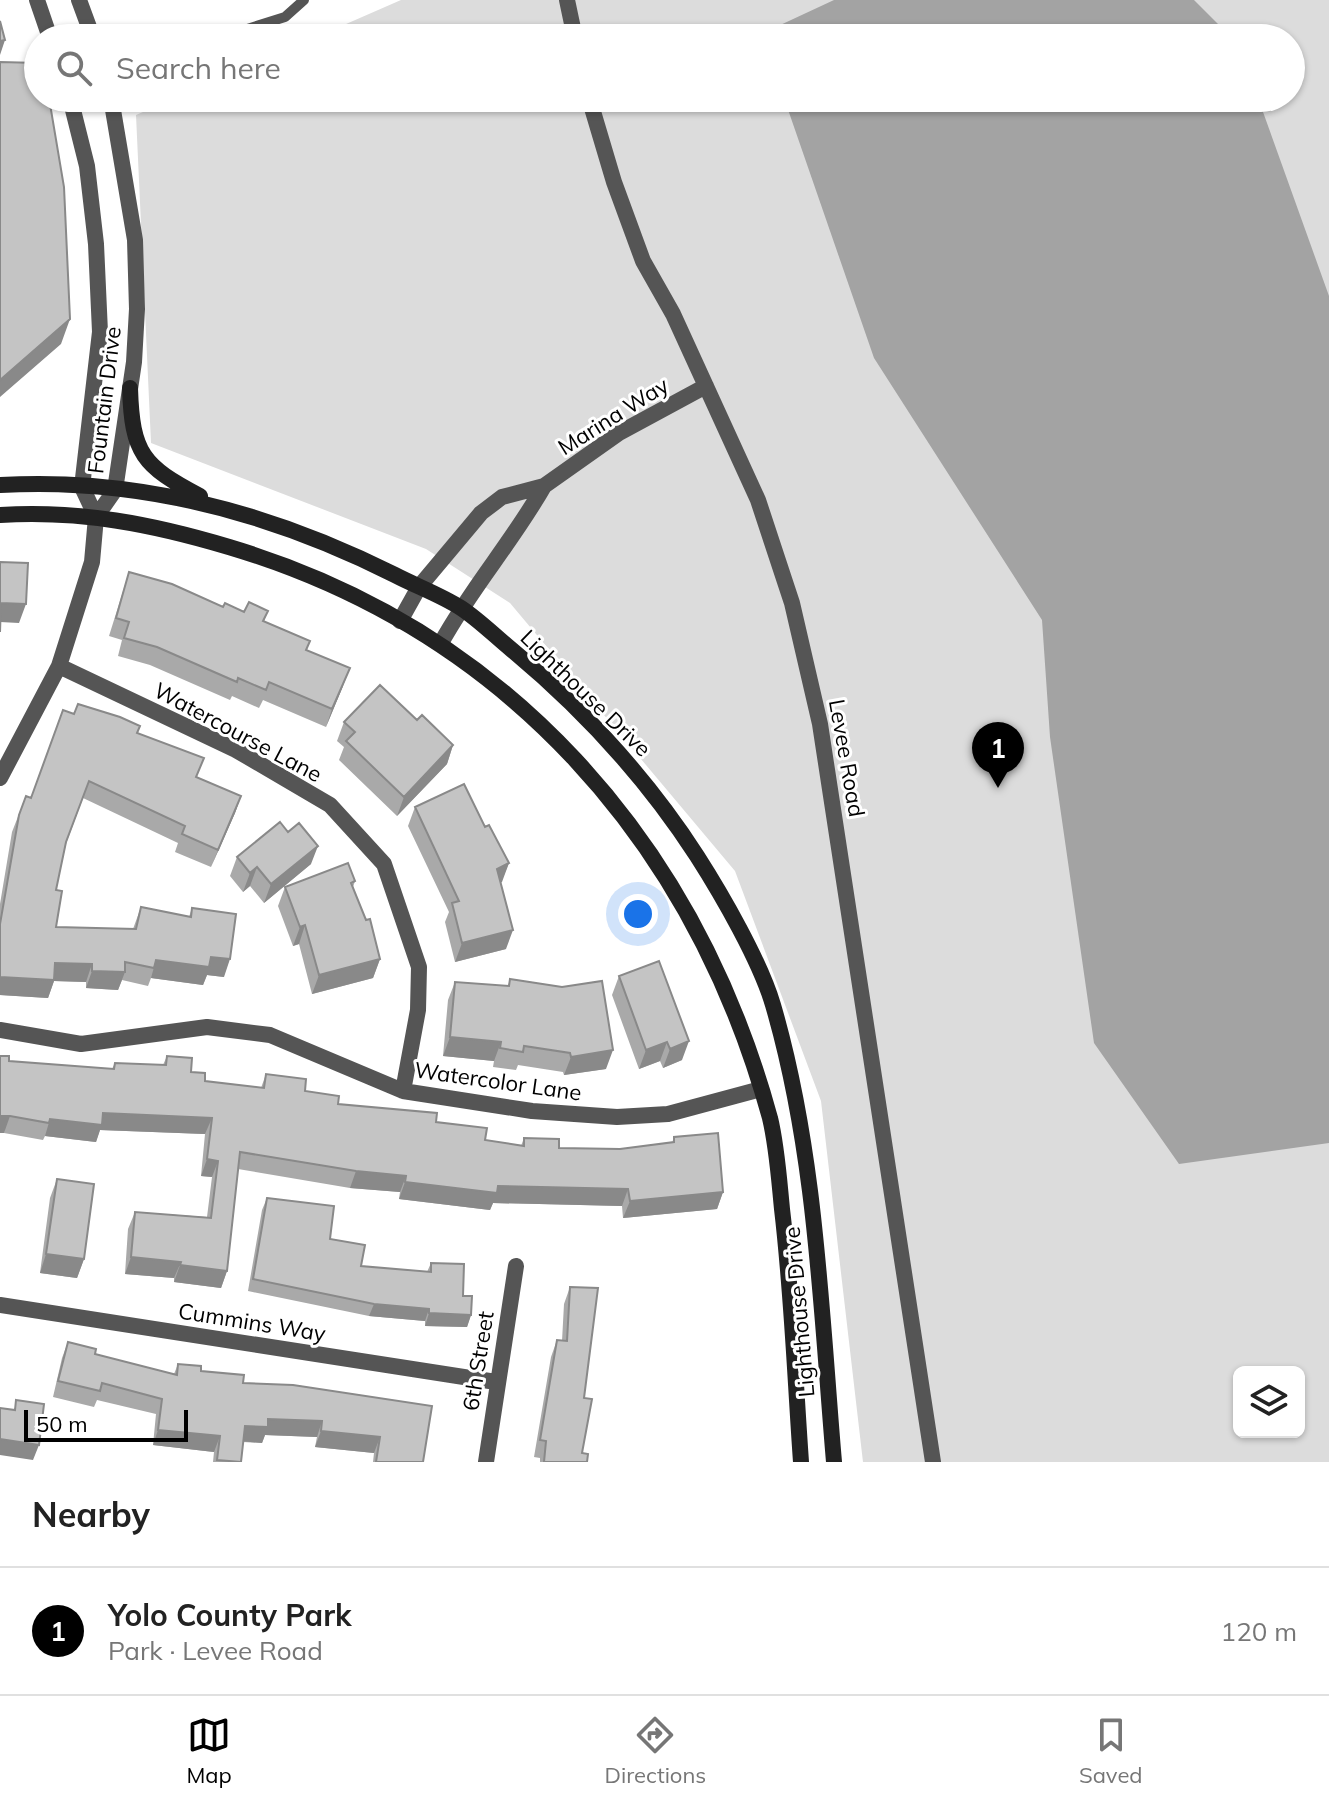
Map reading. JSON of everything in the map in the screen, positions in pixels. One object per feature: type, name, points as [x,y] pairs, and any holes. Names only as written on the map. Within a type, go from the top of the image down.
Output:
[{"type":"street","points":[[37,0],[45,24]]},
{"type":"street","points":[[79,0],[88,24]]},
{"type":"street","points":[[567,0],[572,24]]},
{"type":"street","name":"Fountain Drive","points":[[74,112],[87,166],[96,244],[100,332],[82,487],[96,517],[115,490],[130,388],[137,309],[135,240],[113,112]]},
{"type":"street","name":"Levee Road","points":[[593,112],[614,182],[643,261],[673,314],[758,500],[792,603],[820,724],[933,1462]]},
{"type":"street","name":"Marina Way","points":[[400,621],[419,587],[481,513],[502,497],[544,486],[619,433],[706,386]]},
{"type":"street","points":[[130,388],[131,428],[143,456],[162,476],[219,506]]},
{"type":"street","name":"Lighthouse Drive","points":[[0,485],[82,487],[172,496],[259,517],[333,544],[460,608],[550,682],[607,738],[652,790],[722,895],[773,1003],[806,1157],[834,1462]]},
{"type":"street","name":"Marina Way","points":[[441,643],[460,608],[525,519],[544,486]]},
{"type":"street","name":"Lighthouse Drive","points":[[0,515],[96,517],[155,525],[293,566],[441,643],[521,706],[616,803],[676,891],[718,968],[771,1123],[787,1250],[801,1462]]},
{"type":"street","points":[[0,778],[59,666],[92,562],[96,517]]},
{"type":"street","name":"Watercourse Lane","points":[[59,666],[236,750],[330,805],[384,864],[419,967],[418,1010],[403,1091]]},
{"type":"street","name":"Watercolor Lane","points":[[0,1030],[81,1044],[207,1027],[270,1035],[403,1091],[532,1111],[617,1117],[668,1114],[761,1089]]},
{"type":"street","name":"6th Street","points":[[486,1462],[516,1266]]},
{"type":"street","name":"Cummins Way","points":[[0,1305],[496,1382]]},
{"type":"lane","points":[[263,24],[285,17],[304,0]]},
{"type":"shaded area","points":[[401,0],[1329,0],[1329,1462],[863,1462],[821,1101],[735,871],[510,603],[426,549],[151,443],[136,115],[143,112],[1305,112],[1305,24],[346,24]]},
{"type":"shaded area","points":[[834,0],[1194,0],[1218,24],[782,24]]},
{"type":"shaded area","points":[[789,112],[1263,112],[1329,296],[1329,1143],[1179,1164],[1094,1043],[1050,737],[1042,620],[874,358]]},
{"type":"building","points":[[0,21],[5,40],[0,41]]},
{"type":"building","points":[[0,62],[24,63],[24,112],[51,112],[64,187],[70,319],[0,380]]},
{"type":"building","points":[[0,562],[28,563],[26,604],[1,603],[0,632]]},
{"type":"building","points":[[129,572],[172,584],[223,607],[225,603],[244,612],[249,602],[268,611],[263,621],[310,641],[306,650],[350,668],[332,709],[269,682],[266,690],[238,678],[237,682],[157,647],[124,638],[129,622],[116,618]]},
{"type":"building","points":[[380,685],[417,720],[422,715],[453,745],[404,797],[346,741],[355,732],[344,722]]},
{"type":"building","points":[[78,704],[120,717],[140,726],[137,733],[204,758],[196,777],[241,796],[218,850],[182,834],[185,826],[89,781],[66,842],[56,890],[62,891],[56,927],[136,929],[141,907],[191,917],[192,908],[236,914],[230,959],[211,957],[209,967],[156,960],[154,968],[125,962],[125,972],[92,971],[92,964],[55,963],[54,980],[0,977],[0,924],[19,815],[26,796],[31,798],[63,710],[74,714]]},
{"type":"building","points":[[464,784],[485,827],[489,825],[509,863],[497,869],[513,930],[462,943],[452,903],[459,901],[415,807]]},
{"type":"building","points":[[280,822],[288,832],[299,823],[318,846],[271,884],[257,867],[250,873],[237,857]]},
{"type":"building","points":[[348,863],[355,881],[351,883],[366,920],[370,919],[380,959],[319,975],[305,925],[300,927],[285,887]]},
{"type":"building","points":[[659,961],[689,1041],[670,1049],[667,1042],[646,1050],[619,976]]},
{"type":"building","points":[[510,979],[562,987],[602,981],[613,1050],[571,1057],[570,1053],[524,1046],[523,1052],[500,1048],[501,1042],[450,1037],[455,982],[509,986]]},
{"type":"building","points":[[0,1056],[9,1056],[9,1061],[114,1069],[115,1063],[166,1065],[167,1056],[192,1058],[191,1072],[205,1073],[205,1081],[264,1088],[266,1074],[306,1079],[305,1091],[339,1096],[338,1104],[437,1113],[436,1122],[487,1128],[485,1140],[524,1146],[524,1138],[559,1139],[559,1148],[620,1149],[674,1142],[674,1137],[718,1133],[723,1192],[630,1201],[628,1189],[498,1186],[497,1193],[405,1182],[406,1176],[240,1152],[227,1271],[131,1257],[135,1212],[211,1218],[218,1161],[207,1159],[212,1118],[103,1113],[102,1125],[50,1119],[49,1123],[0,1116]]},
{"type":"building","points":[[57,1179],[94,1184],[84,1259],[46,1254]]},
{"type":"building","points":[[267,1198],[334,1206],[330,1239],[365,1245],[361,1266],[431,1272],[431,1263],[464,1264],[463,1296],[472,1296],[471,1315],[429,1313],[429,1309],[374,1304],[253,1279]]},
{"type":"building","points":[[570,1287],[598,1288],[584,1398],[592,1399],[582,1453],[588,1454],[587,1462],[544,1462],[546,1441],[540,1440],[557,1340],[567,1341]]},
{"type":"building","points":[[68,1342],[96,1349],[95,1354],[177,1375],[178,1364],[201,1366],[201,1371],[244,1375],[243,1383],[293,1385],[432,1406],[423,1462],[376,1462],[380,1437],[321,1431],[322,1421],[268,1419],[268,1427],[245,1426],[241,1462],[217,1460],[220,1436],[158,1430],[162,1399],[102,1383],[100,1391],[58,1381]]},
{"type":"building","points":[[16,1400],[44,1404],[39,1445],[0,1439],[0,1408],[15,1410]]},
{"type":"place","name":"Yolo County Park","points":[[998,788]]}]
